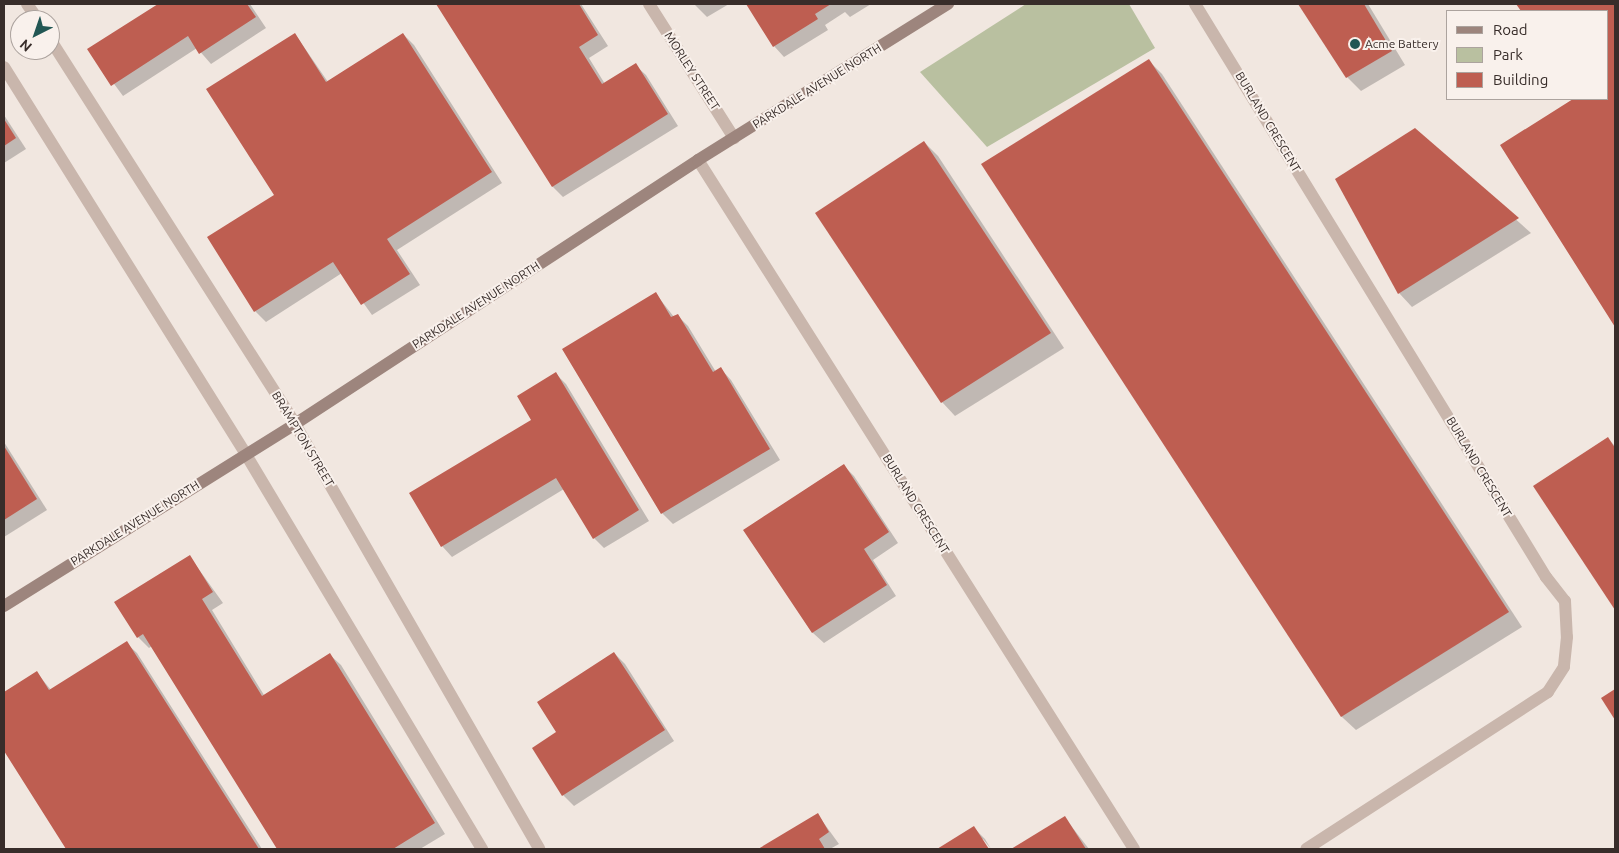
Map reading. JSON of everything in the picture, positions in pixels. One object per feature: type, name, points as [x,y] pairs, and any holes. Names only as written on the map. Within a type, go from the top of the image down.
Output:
[{"type":"main road","name":"PARKDALE AVENUE NORTH","points":[[4,606],[295,424],[698,160],[948,4]]},
{"type":"street","name":"MORLEY STREET","points":[[649,4],[734,138]]},
{"type":"street","name":"BURLAND CRESCENT","points":[[1195,4],[1541,568],[1565,601],[1567,637],[1564,667],[1548,692],[1306,849]]},
{"type":"street","name":"BRAMPTON STREET","points":[[60,55],[295,424],[539,849]]},
{"type":"street","points":[[4,67],[245,454],[482,849]]},
{"type":"street","name":"BURLAND CRESCENT","points":[[698,160],[1134,849]]},
{"type":"green space","points":[[1026,4],[1129,4],[1155,48],[987,147],[920,72]]},
{"type":"building","points":[[158,4],[247,4],[256,17],[199,54],[188,36],[111,86],[87,49]]},
{"type":"building","points":[[436,4],[579,4],[598,35],[579,47],[602,84],[636,63],[668,114],[552,187]]},
{"type":"building","points":[[746,4],[831,4],[815,14],[818,19],[773,47]]},
{"type":"building","name":"Acme Battery","points":[[1298,4],[1364,4],[1392,51],[1346,78]]},
{"type":"building","points":[[1516,4],[1615,4],[1615,327],[1500,145],[1571,100],[1609,100],[1609,10],[1520,10]]},
{"type":"building","points":[[295,33],[326,82],[403,33],[492,172],[387,239],[410,274],[361,305],[333,262],[254,312],[207,237],[274,195],[206,89]]},
{"type":"building","points":[[1149,59],[1509,612],[1341,717],[981,164]]},
{"type":"building","points":[[4,119],[16,138],[4,146]]},
{"type":"building","points":[[1415,128],[1519,218],[1398,294],[1335,179]]},
{"type":"building","points":[[924,141],[1051,333],[941,403],[815,213]]},
{"type":"building","points":[[656,292],[671,317],[678,314],[713,372],[721,367],[770,449],[661,514],[562,349]]},
{"type":"building","points":[[556,372],[639,510],[593,539],[556,478],[441,547],[409,493],[531,420],[517,396]]},
{"type":"building","points":[[1608,437],[1615,448],[1615,610],[1533,486]]},
{"type":"building","points":[[4,446],[37,499],[4,520]]},
{"type":"building","points":[[844,464],[889,532],[864,549],[887,585],[812,633],[743,530]]},
{"type":"building","points":[[190,555],[213,592],[202,599],[262,696],[330,653],[435,823],[393,849],[277,849],[143,634],[137,638],[114,602]]},
{"type":"building","points":[[127,641],[259,849],[66,849],[4,751],[4,692],[37,671],[49,690]]},
{"type":"building","points":[[614,652],[665,730],[562,796],[532,748],[556,732],[537,702]]},
{"type":"building","points":[[1615,689],[1615,720],[1601,698]]},
{"type":"building","points":[[818,813],[829,832],[819,839],[825,849],[758,849]]},
{"type":"building","points":[[1065,816],[1086,849],[1011,849]]},
{"type":"building","points":[[974,826],[989,849],[937,849]]},
{"type":"place","name":"Acme Battery","points":[[1355,44]]}]
